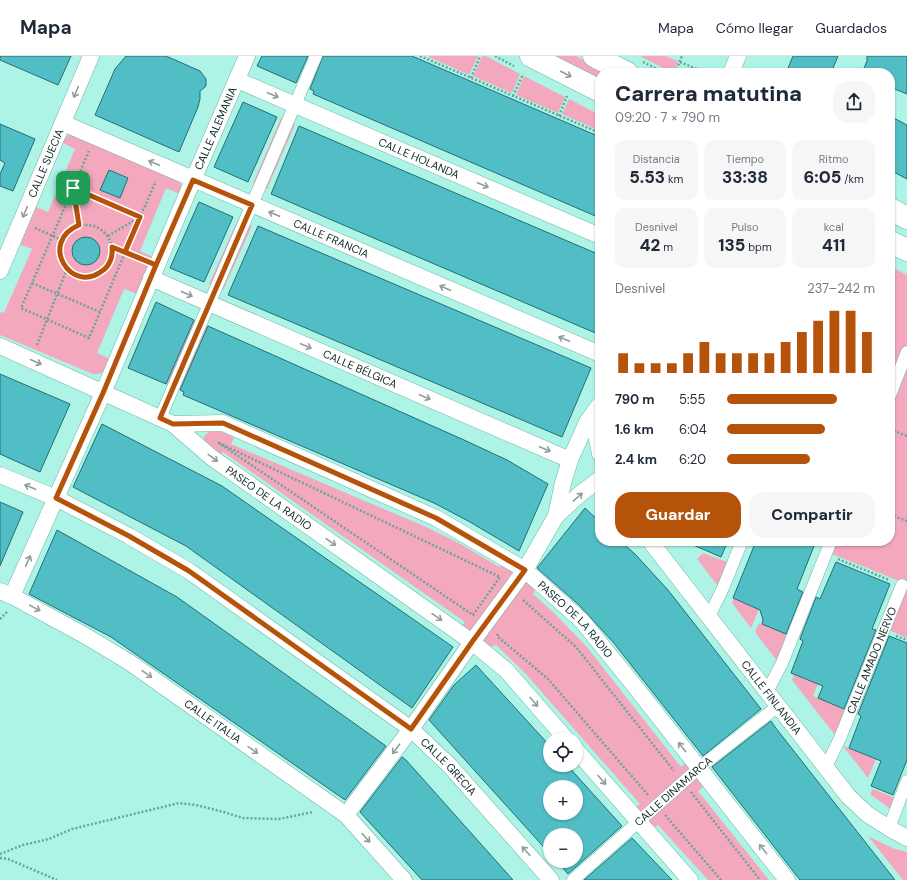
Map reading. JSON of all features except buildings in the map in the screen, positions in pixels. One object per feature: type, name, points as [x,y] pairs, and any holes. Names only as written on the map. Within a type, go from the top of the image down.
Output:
[{"type":"main road","points":[[594,56],[633,66]]},
{"type":"main road","points":[[528,64],[595,89]]},
{"type":"main road","points":[[895,212],[907,218]]},
{"type":"main road","points":[[895,244],[907,250]]},
{"type":"street","name":"CALLE SUECIA","points":[[0,271],[91,56]]},
{"type":"street","name":"CALLE ALEMANIA","points":[[6,594],[56,498],[103,393],[247,56]]},
{"type":"street","points":[[167,421],[209,304],[316,56]]},
{"type":"street","points":[[733,68],[738,56]]},
{"type":"street","name":"CALLE HOLANDA","points":[[237,80],[595,234]]},
{"type":"street","name":"CALLE FRANCIA","points":[[63,123],[595,352]]},
{"type":"street","name":"CALLE BÉLGICA","points":[[154,272],[209,304],[570,460]]},
{"type":"street","points":[[0,346],[103,393]]},
{"type":"street","points":[[895,382],[907,352]]},
{"type":"street","name":"PASEO DE LA RADIO","points":[[103,393],[167,421],[217,461],[472,642],[506,670],[560,732]]},
{"type":"street","points":[[556,516],[563,483],[570,460],[587,422],[595,411]]},
{"type":"street","name":"PASEO DE LA RADIO","points":[[167,421],[207,424],[223,423],[436,518],[525,570],[582,620],[787,880]]},
{"type":"street","points":[[199,446],[196,437],[199,431],[207,424]]},
{"type":"street","name":"CALLE GRECIA","points":[[0,475],[56,498],[129,536],[189,571],[411,729],[449,765],[551,880]]},
{"type":"street","points":[[346,815],[411,729],[525,570],[556,516],[595,483]]},
{"type":"street","name":"CALLE FINLANDIA","points":[[655,546],[848,796],[867,814],[907,838]]},
{"type":"street","points":[[709,617],[723,588],[740,546]]},
{"type":"street","points":[[767,692],[782,663],[829,546]]},
{"type":"street","name":"CALLE AMADO NERVO","points":[[826,766],[840,738],[902,585]]},
{"type":"street","name":"CALLE ITALIA","points":[[6,594],[84,635],[129,662],[346,815],[404,880]]},
{"type":"street","name":"CALLE DINAMARCA","points":[[573,880],[699,768],[778,706]]},
{"type":"street","points":[[583,758],[690,880]]},
{"type":"street","points":[[889,828],[907,780]]},
{"type":"path","points":[[420,56],[426,57],[595,132]]},
{"type":"path","points":[[471,78],[480,56]]},
{"type":"path","points":[[677,68],[682,56]]},
{"type":"path","points":[[680,62],[694,68]]},
{"type":"path","points":[[513,96],[528,64]]},
{"type":"path","points":[[559,116],[568,94]]},
{"type":"path","points":[[90,147],[21,308],[47,320],[89,338],[158,177]]},
{"type":"path","points":[[73,188],[140,217]]},
{"type":"path","points":[[73,188],[79,225]]},
{"type":"path","points":[[108,236],[140,217]]},
{"type":"path","points":[[21,222],[62,240]]},
{"type":"path","points":[[88,224],[103,230],[112,244],[113,253],[106,269],[90,277],[72,273],[61,260],[60,251],[65,234],[72,228],[79,225],[88,224]]},
{"type":"path","points":[[112,247],[125,252],[154,272]]},
{"type":"path","points":[[31,360],[68,269]]},
{"type":"path","points":[[32,283],[100,312]]},
{"type":"path","points":[[895,431],[907,436]]},
{"type":"path","points":[[219,442],[234,450],[500,577],[473,616],[219,442]]},
{"type":"path","points":[[895,517],[907,521]]},
{"type":"path","points":[[826,554],[902,585]]},
{"type":"path","points":[[519,605],[523,600],[576,647],[760,880]]},
{"type":"path","points":[[502,629],[497,636],[548,678],[721,880]]},
{"type":"path","points":[[0,854],[23,845],[49,839],[72,829],[179,803],[196,805],[243,818],[279,819],[312,813],[327,802]]},
{"type":"path","points":[[0,858],[8,859],[57,880]]},
{"type":"shaded area","points":[[429,56],[478,56],[469,75]]},
{"type":"shaded area","points":[[482,56],[486,56],[520,74],[512,93],[473,76]]},
{"type":"shaded area","points":[[550,56],[576,56],[599,68],[595,68],[595,79]]},
{"type":"shaded area","points":[[640,56],[665,56],[678,61],[676,68],[663,68]]},
{"type":"shaded area","points":[[524,76],[565,97],[558,113],[516,95]]},
{"type":"shaded area","points":[[569,99],[595,112],[595,129],[562,114]]},
{"type":"shaded area","points":[[281,118],[295,125],[267,189],[253,183]]},
{"type":"shaded area","points":[[69,135],[75,136],[176,178],[181,186],[180,194],[166,188],[140,251],[153,257],[137,294],[124,289],[97,353],[110,359],[105,371],[97,374],[93,374],[0,335],[0,312],[4,313],[32,249],[19,244],[36,207],[48,212],[75,149],[63,143],[65,138]]},
{"type":"shaded area","points":[[238,219],[252,226],[223,290],[209,284]]},
{"type":"shaded area","points":[[895,269],[907,275],[907,584],[832,554],[835,546],[895,546]]},
{"type":"shaded area","points":[[194,320],[209,326],[180,390],[166,384]]},
{"type":"shaded area","points":[[211,431],[219,431],[234,437],[231,444],[426,527],[459,543],[499,567],[507,564],[536,588],[533,594],[586,646],[681,767],[686,763],[704,786],[698,791],[769,880],[708,880],[658,825],[653,828],[635,808],[640,804],[583,739],[583,732],[577,732],[525,673],[496,645],[490,647],[460,629],[465,622],[223,452],[218,456],[203,441],[205,435]]},
{"type":"shaded area","points":[[703,553],[727,562],[718,586],[697,559]]},
{"type":"shaded area","points":[[907,586],[907,638],[889,630]]},
{"type":"shaded area","points":[[734,598],[759,609],[751,628],[732,603]]},
{"type":"shaded area","points":[[759,623],[788,634],[777,661],[755,632]]},
{"type":"shaded area","points":[[794,674],[818,684],[813,696],[845,709],[835,735],[792,680]]},
{"type":"shaded area","points":[[843,746],[876,759],[868,778]]},
{"type":"shaded area","points":[[873,789],[898,799],[893,811],[870,794]]},
{"type":"shaded area","points":[[868,836],[892,848],[907,852],[907,880],[903,880]]},
{"type":"route","points":[[73,188],[79,225],[72,228],[65,234],[61,242],[60,251],[61,260],[72,273],[90,277],[106,269],[113,253],[112,247],[156,265],[103,393],[56,498],[129,536],[189,571],[411,729],[525,570],[436,518],[223,423],[173,424],[160,418],[252,205],[193,180],[156,265],[125,252],[140,217],[73,188]]}]
